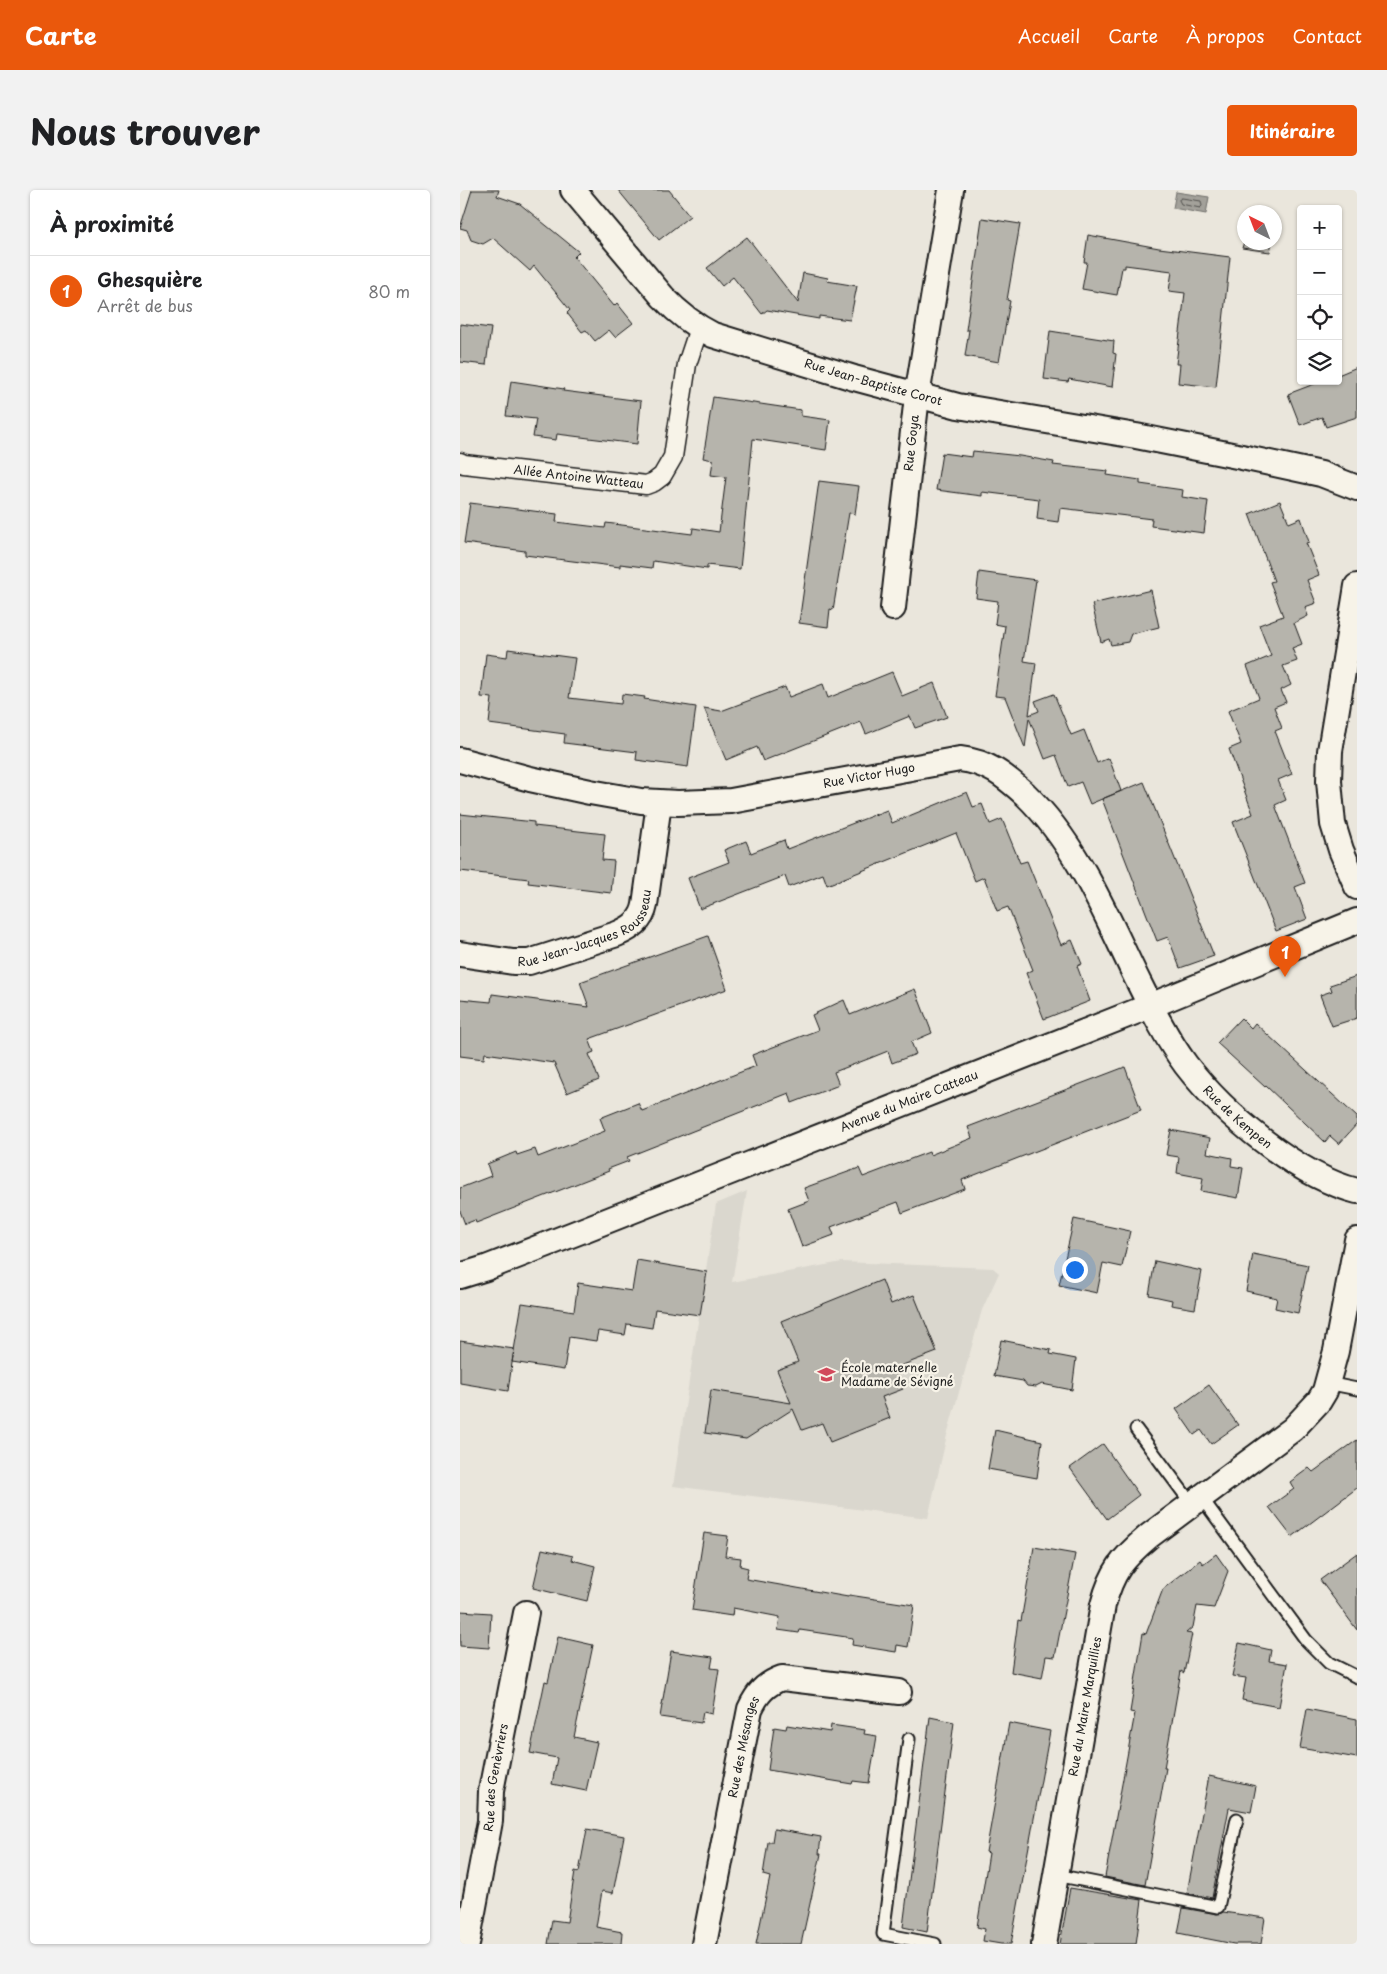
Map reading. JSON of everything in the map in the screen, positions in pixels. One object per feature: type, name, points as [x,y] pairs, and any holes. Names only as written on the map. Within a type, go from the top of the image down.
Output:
[{"type":"street","name":"Rue Jean-Baptiste Corot","points":[[573,190],[662,297],[677,312],[699,328],[740,345],[958,406],[1136,436],[1237,456],[1321,474],[1357,488]]},
{"type":"street","name":"Rue Goya","points":[[893,608],[917,396],[951,190]]},
{"type":"street","name":"Allée Antoine Watteau","points":[[460,462],[636,484],[646,485],[654,482],[662,476],[674,457],[687,364],[699,328]]},
{"type":"street","points":[[1357,586],[1330,751],[1329,781],[1331,812],[1336,838],[1357,887]]},
{"type":"street","name":"Rue Victor Hugo","points":[[460,760],[553,785],[659,803],[732,801],[960,759],[986,764],[1000,772],[1035,804],[1068,845],[1112,925],[1150,1006]]},
{"type":"street","name":"Rue Jean-Jacques Rousseau","points":[[460,954],[513,962],[529,962],[628,929],[644,914],[659,803]]},
{"type":"street","name":"Avenue du Maire Catteau","points":[[460,1276],[486,1268],[600,1224],[1150,1006],[1357,921]]},
{"type":"street","name":"Rue de Kempen","points":[[1150,1006],[1186,1065],[1234,1115],[1292,1162],[1330,1182],[1357,1191]]},
{"type":"street","name":"Rue du Maire Marquillies","points":[[1044,1944],[1107,1591],[1113,1575],[1133,1549],[1293,1429],[1319,1401],[1327,1383],[1336,1351],[1357,1240]]},
{"type":"street","name":"Rue des Genèvriers","points":[[467,1944],[490,1821],[491,1791],[526,1613]]},
{"type":"street","name":"Rue des Mésanges","points":[[704,1944],[750,1709],[755,1698],[771,1682],[782,1678],[899,1692]]},
{"type":"lane","points":[[1327,1383],[1357,1389]]},
{"type":"lane","points":[[1136,1429],[1196,1500],[1306,1640],[1329,1663],[1357,1677]]},
{"type":"lane","points":[[909,1739],[882,1934],[935,1944]]},
{"type":"lane","points":[[1056,1875],[1218,1907],[1237,1819]]},
{"type":"shaded area","name":"École maternelle Madame de Sévigné","points":[[747,1191],[732,1282],[842,1262],[993,1268],[999,1273],[982,1310],[947,1435],[928,1518],[673,1486],[716,1204]]},
{"type":"water","points":[[1176,192],[1209,197],[1206,214],[1173,208]]},
{"type":"building","points":[[472,190],[499,190],[497,196],[520,204],[579,252],[574,257],[614,306],[617,303],[633,323],[615,337],[609,330],[595,341],[586,330],[582,332],[567,313],[570,310],[534,266],[530,271],[493,238],[483,244],[471,240],[467,230],[460,228]]},
{"type":"building","points":[[618,190],[669,190],[690,216],[659,240]]},
{"type":"building","points":[[982,218],[1020,224],[1007,300],[1010,301],[999,362],[965,356],[969,330],[966,330]]},
{"type":"building","points":[[1088,235],[1159,248],[1230,257],[1216,387],[1178,383],[1180,364],[1176,364],[1185,293],[1169,291],[1172,271],[1125,265],[1125,268],[1122,268],[1117,295],[1082,289],[1087,262],[1084,262]]},
{"type":"building","points":[[747,237],[798,303],[803,273],[828,278],[827,281],[857,286],[850,320],[819,316],[819,319],[767,310],[762,314],[733,277],[722,286],[707,268]]},
{"type":"building","points":[[460,324],[491,328],[486,365],[460,362]]},
{"type":"building","points":[[1050,331],[1114,341],[1113,353],[1116,354],[1112,387],[1069,379],[1068,382],[1044,379]]},
{"type":"building","points":[[1357,367],[1357,417],[1326,427],[1322,417],[1300,425],[1288,394],[1312,385],[1342,385],[1342,373]]},
{"type":"building","points":[[511,381],[564,389],[563,391],[641,401],[637,444],[557,434],[556,440],[533,437],[536,419],[506,416]]},
{"type":"building","points":[[713,397],[801,410],[801,416],[830,420],[826,450],[753,439],[740,569],[707,565],[707,569],[653,561],[652,568],[620,564],[620,567],[525,555],[525,551],[464,543],[470,503],[557,514],[556,522],[605,528],[606,523],[692,534],[693,528],[719,532],[726,477],[711,475],[713,460],[703,458]]},
{"type":"building","points":[[973,451],[1020,456],[1054,462],[1053,465],[1108,471],[1107,475],[1140,480],[1140,484],[1183,490],[1182,497],[1208,501],[1204,533],[1151,526],[1152,519],[1060,508],[1058,522],[1037,519],[1039,499],[982,492],[982,496],[936,490],[942,453],[972,457]]},
{"type":"building","points":[[819,481],[859,486],[855,514],[849,513],[833,610],[830,609],[828,627],[799,623]]},
{"type":"building","points":[[1280,501],[1289,523],[1301,518],[1309,542],[1306,543],[1319,575],[1307,580],[1316,603],[1305,607],[1308,616],[1294,623],[1302,644],[1292,648],[1297,661],[1283,666],[1291,685],[1281,690],[1286,702],[1274,707],[1282,728],[1275,731],[1292,774],[1278,780],[1286,800],[1275,805],[1305,883],[1295,887],[1307,919],[1276,931],[1233,822],[1253,814],[1229,749],[1241,744],[1228,711],[1259,698],[1247,666],[1271,656],[1259,625],[1283,616],[1270,582],[1274,581],[1249,514]]},
{"type":"building","points":[[979,572],[1036,580],[1024,661],[1036,663],[1029,715],[1039,711],[1035,701],[1054,694],[1071,735],[1084,730],[1097,763],[1109,758],[1121,791],[1090,804],[1081,782],[1068,787],[1056,755],[1045,759],[1029,718],[1025,748],[1005,697],[995,696],[1005,626],[995,624],[998,601],[976,598]]},
{"type":"building","points":[[1151,590],[1159,627],[1131,634],[1128,642],[1111,645],[1109,639],[1101,642],[1092,604]]},
{"type":"building","points":[[508,649],[575,658],[569,698],[621,704],[622,694],[696,707],[688,767],[636,760],[637,752],[564,743],[565,734],[489,724],[492,698],[481,697],[486,654],[507,657]]},
{"type":"building","points":[[892,672],[902,696],[934,683],[947,717],[915,728],[910,716],[866,734],[861,722],[763,761],[757,747],[726,760],[704,708],[721,711],[785,687],[789,697],[823,684],[828,698]]},
{"type":"building","points":[[1144,782],[1214,956],[1180,968],[1168,937],[1157,941],[1102,799]]},
{"type":"building","points":[[967,792],[973,807],[982,804],[990,824],[1002,819],[1020,863],[1027,861],[1061,945],[1072,940],[1082,964],[1077,966],[1090,1001],[1044,1019],[1026,973],[1033,970],[1008,907],[997,911],[984,877],[975,881],[956,833],[827,885],[823,874],[789,887],[785,876],[700,909],[688,878],[729,862],[724,850],[746,841],[751,853],[784,840],[787,849],[887,810],[892,823]]},
{"type":"building","points":[[460,814],[534,822],[534,826],[605,834],[602,860],[614,861],[611,893],[528,883],[529,879],[460,871]]},
{"type":"building","points":[[708,936],[727,989],[589,1039],[594,1052],[589,1054],[599,1080],[567,1093],[554,1063],[485,1053],[484,1059],[460,1056],[460,999],[491,1002],[492,994],[589,1007],[580,982]]},
{"type":"building","points":[[1357,976],[1357,1018],[1332,1026],[1320,995],[1332,991],[1330,985]]},
{"type":"building","points":[[915,989],[932,1033],[911,1042],[916,1054],[892,1063],[888,1051],[834,1072],[839,1085],[792,1103],[789,1093],[627,1157],[629,1161],[608,1169],[609,1171],[476,1223],[475,1220],[465,1224],[460,1211],[460,1188],[491,1176],[487,1164],[516,1152],[517,1155],[535,1149],[538,1157],[605,1131],[600,1118],[638,1103],[642,1111],[756,1066],[752,1055],[818,1030],[812,1015],[844,1000],[850,1015]]},
{"type":"building","points":[[1241,1018],[1251,1028],[1255,1023],[1357,1117],[1357,1124],[1339,1144],[1330,1136],[1325,1142],[1217,1043]]},
{"type":"building","points":[[1125,1067],[1141,1110],[962,1180],[965,1189],[902,1213],[898,1202],[831,1227],[834,1235],[802,1247],[788,1209],[809,1201],[804,1188],[859,1168],[863,1177],[929,1152],[930,1155],[972,1138],[968,1127]]},
{"type":"building","points":[[1171,1130],[1210,1138],[1207,1153],[1232,1158],[1231,1166],[1243,1168],[1238,1198],[1201,1191],[1203,1178],[1177,1173],[1179,1157],[1166,1155]]},
{"type":"building","points":[[1074,1219],[1130,1231],[1122,1267],[1103,1263],[1097,1293],[1059,1285]]},
{"type":"building","points":[[1253,1254],[1308,1265],[1298,1313],[1275,1308],[1277,1298],[1246,1291]]},
{"type":"building","points":[[637,1260],[707,1272],[700,1315],[655,1309],[652,1328],[627,1324],[625,1335],[598,1331],[596,1341],[569,1337],[564,1370],[512,1362],[522,1303],[574,1311],[578,1283],[632,1291]]},
{"type":"building","points":[[1155,1261],[1202,1271],[1195,1309],[1171,1305],[1172,1300],[1149,1295]]},
{"type":"building","points":[[882,1280],[891,1304],[914,1295],[937,1352],[895,1368],[903,1389],[882,1397],[890,1418],[830,1442],[822,1423],[802,1430],[793,1409],[746,1439],[705,1433],[711,1390],[791,1403],[777,1370],[798,1362],[781,1321]]},
{"type":"building","points":[[1001,1340],[1051,1350],[1050,1354],[1076,1359],[1072,1390],[1042,1384],[1036,1387],[1027,1386],[1023,1381],[994,1376]]},
{"type":"building","points":[[460,1341],[514,1349],[508,1391],[460,1383]]},
{"type":"building","points":[[1209,1385],[1238,1425],[1211,1444],[1201,1430],[1194,1435],[1176,1409]]},
{"type":"building","points":[[995,1430],[1042,1441],[1037,1478],[988,1469]]},
{"type":"building","points":[[1357,1440],[1357,1488],[1292,1537],[1269,1507],[1294,1489],[1290,1482],[1309,1468],[1313,1472]]},
{"type":"building","points":[[1103,1444],[1139,1495],[1107,1519],[1070,1468]]},
{"type":"building","points":[[704,1533],[728,1536],[725,1556],[741,1558],[740,1566],[748,1568],[746,1579],[848,1597],[849,1595],[914,1605],[908,1647],[897,1645],[896,1652],[852,1645],[853,1638],[800,1630],[799,1633],[778,1630],[780,1617],[733,1608],[732,1616],[692,1610]]},
{"type":"building","points":[[1034,1547],[1075,1554],[1055,1657],[1046,1656],[1042,1678],[1011,1672],[1018,1620],[1021,1621]]},
{"type":"building","points":[[542,1549],[573,1556],[572,1560],[595,1566],[587,1601],[533,1588]]},
{"type":"building","points":[[1357,1553],[1357,1630],[1320,1580]]},
{"type":"building","points":[[1216,1554],[1228,1571],[1214,1608],[1197,1606],[1193,1627],[1186,1633],[1192,1634],[1184,1673],[1181,1671],[1145,1885],[1105,1877],[1135,1713],[1130,1712],[1143,1633],[1146,1634],[1163,1589],[1200,1560],[1203,1564]]},
{"type":"building","points":[[460,1611],[491,1613],[489,1648],[460,1646]]},
{"type":"building","points":[[558,1637],[593,1645],[574,1737],[597,1742],[586,1791],[552,1784],[557,1758],[530,1753],[545,1681],[548,1682]]},
{"type":"building","points":[[1239,1643],[1271,1650],[1269,1661],[1287,1664],[1279,1707],[1242,1700],[1246,1678],[1232,1676]]},
{"type":"building","points":[[671,1651],[713,1657],[711,1668],[719,1669],[712,1714],[703,1712],[701,1723],[660,1717]]},
{"type":"building","points":[[1307,1709],[1357,1719],[1357,1758],[1300,1748]]},
{"type":"building","points":[[930,1717],[954,1722],[927,1932],[903,1927]]},
{"type":"building","points":[[1009,1723],[1050,1731],[1011,1944],[1001,1944],[983,1941],[985,1929],[977,1927],[989,1853],[986,1852]]},
{"type":"building","points":[[787,1725],[830,1732],[831,1725],[865,1730],[864,1734],[877,1736],[869,1783],[853,1781],[852,1784],[768,1770],[774,1727],[786,1729]]},
{"type":"building","points":[[1209,1776],[1256,1786],[1251,1812],[1229,1808],[1212,1898],[1187,1893]]},
{"type":"building","points":[[587,1829],[624,1836],[613,1893],[602,1891],[596,1927],[622,1932],[621,1944],[548,1944],[552,1920],[567,1922],[575,1871],[579,1872]]},
{"type":"building","points":[[774,1829],[821,1837],[819,1854],[821,1854],[801,1944],[756,1944],[770,1877],[763,1875],[768,1842],[772,1842]]},
{"type":"building","points":[[1070,1888],[1142,1900],[1136,1944],[1060,1944]]},
{"type":"building","points":[[1183,1908],[1217,1914],[1223,1912],[1265,1918],[1261,1944],[1234,1944],[1178,1933]]},
{"type":"place","name":"Ghesquière","points":[[1285,977]]},
{"type":"place","name":"École maternelle Madame de Sévigné","points":[[827,1375]]}]
